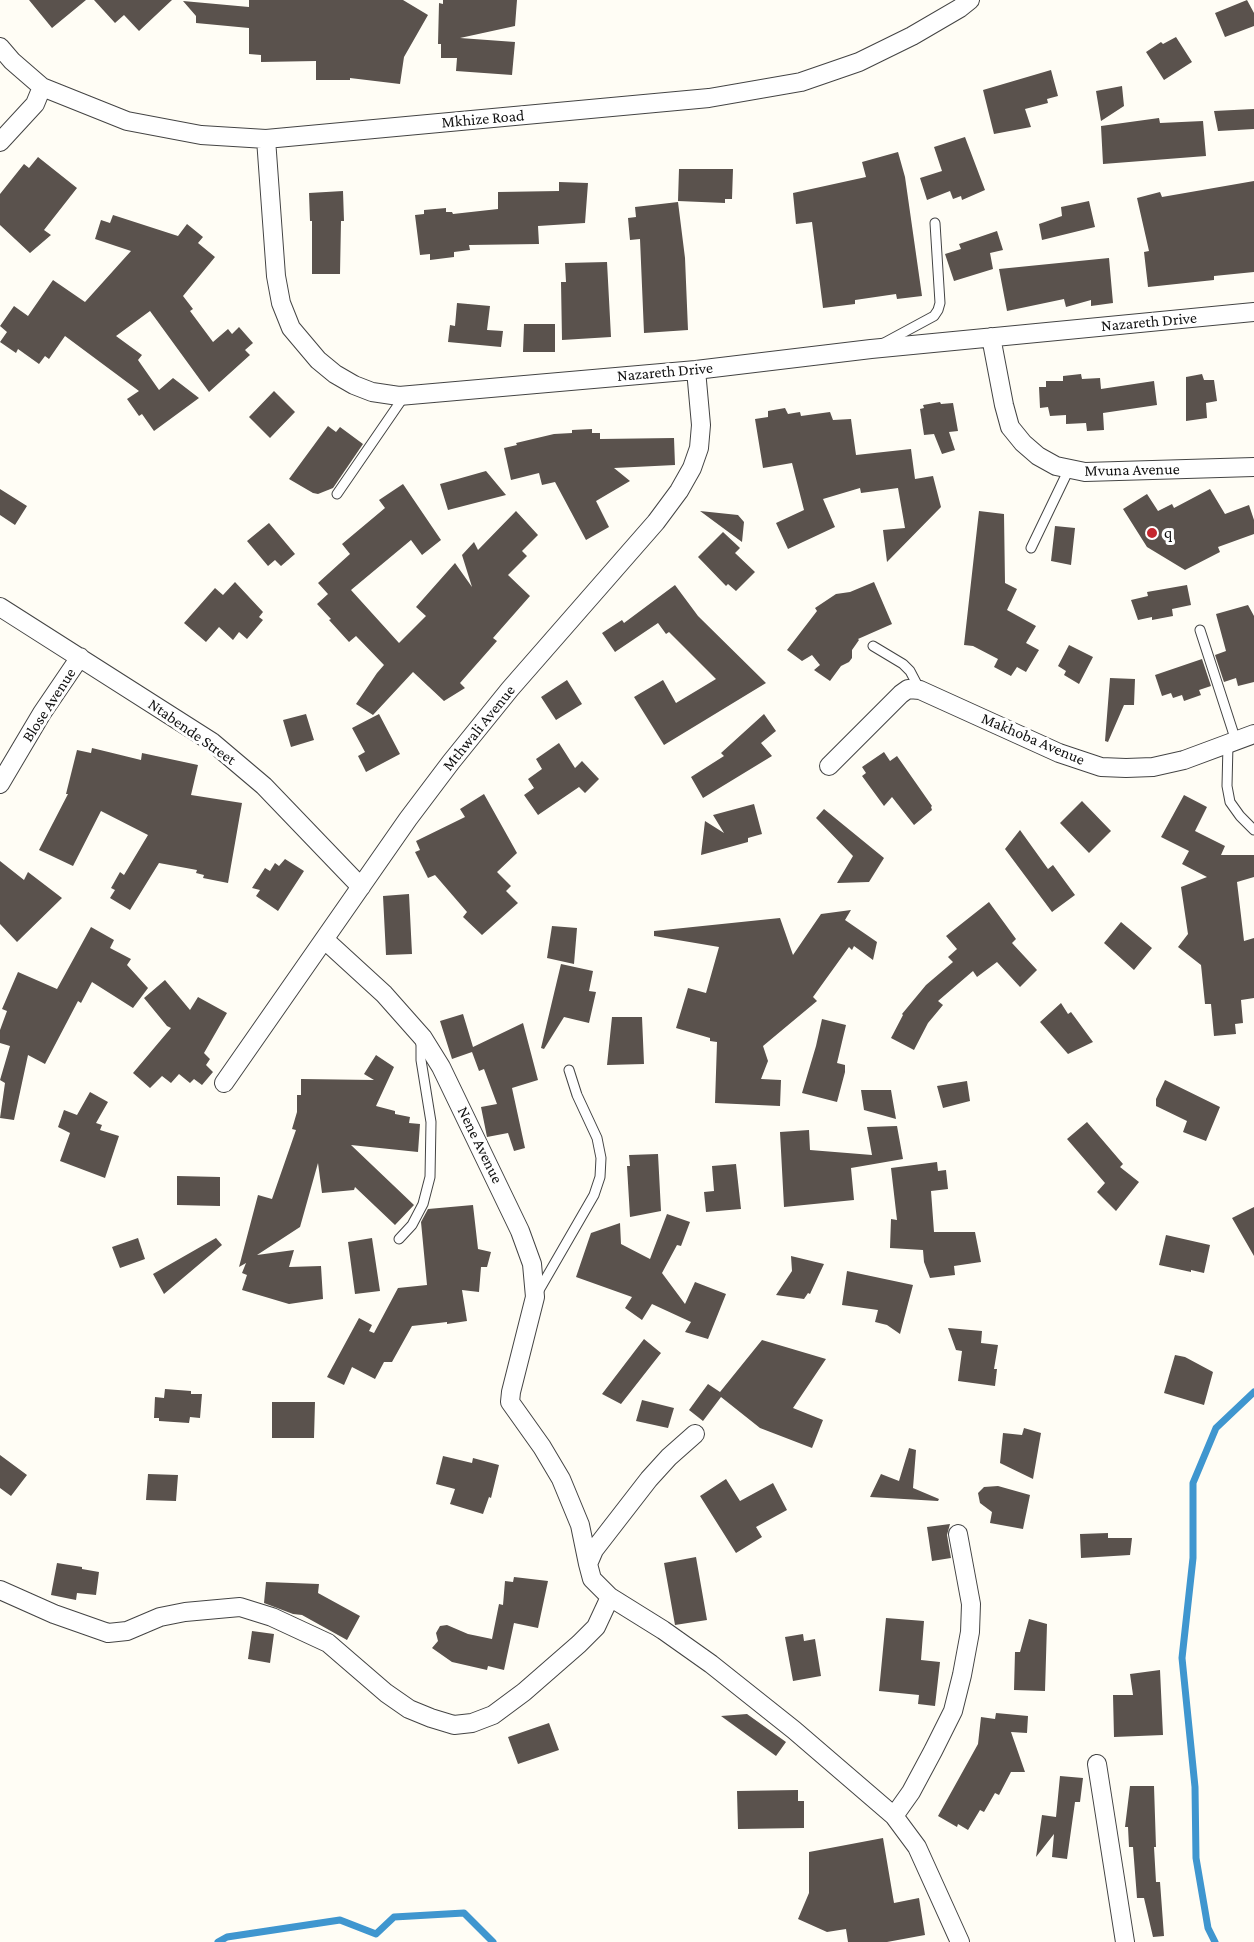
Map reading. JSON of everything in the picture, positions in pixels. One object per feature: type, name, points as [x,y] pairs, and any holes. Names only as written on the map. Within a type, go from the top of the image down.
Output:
[{"type":"street","name":"Mkhize Road","points":[[0,46],[12,61],[42,87],[127,121],[201,135],[266,139],[709,98],[801,82],[859,62],[912,36],[970,0]]},
{"type":"street","points":[[0,142],[35,104],[42,87]]},
{"type":"street","name":"Nazareth Drive","points":[[266,139],[276,276],[281,303],[291,328],[318,360],[335,374],[372,392],[405,395],[696,370],[871,349],[1254,312]]},
{"type":"street","name":"Mvuna Avenue","points":[[992,337],[1010,427],[1038,456],[1056,466],[1085,472],[1254,467]]},
{"type":"street","name":"Mthwali Avenue","points":[[224,1083],[408,819],[487,717],[656,522],[679,491],[692,468],[699,448],[701,425],[696,370]]},
{"type":"street","name":"Ntabende Street","points":[[0,607],[212,742],[278,801],[361,887]]},
{"type":"street","name":"Blose Avenue","points":[[0,784],[42,713],[80,657]]},
{"type":"street","points":[[829,766],[901,694],[908,689],[920,690]]},
{"type":"street","name":"Makhoba Avenue","points":[[920,690],[1059,753],[1101,767],[1153,767],[1184,760],[1254,734]]},
{"type":"street","name":"Nene Avenue","points":[[325,940],[384,993],[420,1035],[441,1067],[520,1231],[532,1264],[535,1297],[510,1402],[542,1448],[573,1504],[588,1564]]},
{"type":"street","points":[[695,1434],[649,1479],[594,1550],[588,1564],[592,1579],[610,1597],[711,1664],[795,1730],[894,1816],[917,1846],[960,1942]]},
{"type":"street","points":[[894,1816],[911,1792],[953,1711],[962,1675],[970,1632],[971,1604],[958,1534]]},
{"type":"street","points":[[0,1590],[86,1627],[108,1633],[127,1631],[160,1617],[185,1612],[240,1607],[272,1617],[328,1643],[386,1694],[409,1709],[454,1725],[472,1723],[494,1715],[524,1692],[596,1627],[610,1597]]},
{"type":"street","points":[[1097,1764],[1125,1942]]},
{"type":"lane","points":[[871,349],[934,316],[938,310],[940,303],[934,223]]},
{"type":"lane","points":[[337,494],[405,395]]},
{"type":"lane","points":[[1031,548],[1070,469]]},
{"type":"lane","points":[[1200,630],[1232,742],[1227,786],[1230,802],[1254,830]]},
{"type":"lane","points":[[873,646],[903,664],[910,671],[920,690]]},
{"type":"lane","points":[[399,1239],[412,1225],[423,1204],[430,1177],[431,1122],[421,1060],[420,1035]]},
{"type":"lane","points":[[535,1297],[594,1195],[600,1177],[601,1158],[597,1138],[577,1095],[569,1070]]},
{"type":"building","points":[[29,0],[86,0],[52,28]]},
{"type":"building","points":[[94,0],[172,0],[139,31],[124,15],[115,23]]},
{"type":"building","points":[[249,0],[403,0],[428,15],[404,57],[400,84],[350,78],[350,80],[316,80],[316,61],[261,62],[261,55],[249,54],[249,28],[196,23],[196,16],[183,1],[249,7]]},
{"type":"building","points":[[443,0],[517,0],[515,26],[460,38],[515,42],[512,75],[456,71],[457,58],[441,58],[441,44],[438,44],[439,3],[443,4]]},
{"type":"building","points":[[1247,0],[1254,13],[1254,26],[1225,37],[1215,13]]},
{"type":"building","points":[[1176,37],[1192,62],[1164,80],[1146,52],[1161,42],[1163,44]]},
{"type":"building","points":[[1051,70],[1058,96],[1047,99],[1048,103],[1025,109],[1031,127],[994,134],[983,90]]},
{"type":"building","points":[[1122,86],[1124,106],[1101,121],[1096,91]]},
{"type":"building","points":[[1254,109],[1254,129],[1218,131],[1214,111]]},
{"type":"building","points":[[1159,118],[1160,123],[1203,121],[1206,156],[1103,164],[1101,126]]},
{"type":"building","points":[[965,137],[985,190],[962,200],[961,196],[953,199],[950,191],[927,200],[920,178],[942,171],[934,147]]},
{"type":"building","points":[[898,152],[905,177],[922,296],[897,299],[896,294],[855,300],[855,304],[823,308],[812,222],[796,224],[793,193],[866,177],[862,162]]},
{"type":"building","points":[[38,157],[77,188],[44,230],[51,235],[30,253],[0,225],[0,194],[24,164],[29,168]]},
{"type":"building","points":[[679,169],[733,169],[732,199],[725,199],[725,203],[678,201]]},
{"type":"building","points":[[1254,181],[1254,272],[1214,276],[1214,280],[1148,287],[1144,252],[1149,251],[1137,198],[1160,192],[1162,197]]},
{"type":"building","points":[[559,182],[588,183],[585,223],[538,226],[539,244],[469,245],[470,250],[454,252],[454,257],[430,260],[430,254],[420,255],[415,215],[424,214],[424,210],[446,208],[446,212],[453,214],[498,209],[498,192],[559,191]]},
{"type":"building","points":[[343,191],[344,221],[341,221],[340,274],[312,274],[312,221],[310,221],[309,193]]},
{"type":"building","points":[[1089,201],[1095,227],[1042,240],[1039,224],[1062,216],[1061,207]]},
{"type":"building","points":[[678,202],[685,258],[688,330],[644,333],[640,239],[630,240],[628,218],[636,217],[635,207]]},
{"type":"building","points":[[113,215],[178,236],[187,224],[203,237],[198,243],[215,257],[183,296],[193,309],[190,311],[213,342],[228,329],[232,334],[239,327],[253,343],[245,350],[250,355],[209,392],[150,311],[116,336],[142,355],[138,360],[159,390],[173,378],[199,398],[154,431],[127,399],[139,391],[65,336],[49,359],[45,356],[39,364],[18,349],[16,353],[0,342],[7,332],[0,326],[14,306],[28,316],[53,280],[85,302],[131,251],[95,239],[101,220],[110,223]]},
{"type":"building","points":[[997,231],[1003,250],[990,253],[993,269],[954,281],[945,254],[961,249],[959,244]]},
{"type":"building","points":[[1109,258],[1113,303],[1091,306],[1091,300],[1066,307],[1064,299],[1007,311],[999,269]]},
{"type":"building","points":[[607,262],[611,337],[562,340],[561,282],[566,282],[565,263]]},
{"type":"building","points":[[457,303],[490,306],[487,330],[503,331],[501,347],[448,342],[450,325],[455,326]]},
{"type":"building","points":[[524,324],[555,324],[555,352],[523,352]]},
{"type":"building","points":[[1081,374],[1082,379],[1100,378],[1101,389],[1154,381],[1157,405],[1103,413],[1104,430],[1087,431],[1086,423],[1066,424],[1066,415],[1050,416],[1048,407],[1040,408],[1039,387],[1046,387],[1046,381],[1063,381],[1063,376]]},
{"type":"building","points":[[1202,374],[1204,380],[1214,380],[1217,401],[1206,403],[1207,418],[1186,421],[1186,377]]},
{"type":"building","points":[[274,391],[295,412],[270,438],[249,417]]},
{"type":"building","points":[[940,402],[941,404],[953,403],[958,431],[949,432],[955,450],[942,454],[934,434],[924,435],[920,409],[924,408],[923,405]]},
{"type":"building","points":[[785,408],[788,414],[800,412],[801,416],[830,412],[833,420],[851,419],[856,455],[911,449],[915,479],[933,476],[941,507],[887,562],[883,530],[905,528],[898,488],[861,493],[860,488],[823,499],[835,527],[788,549],[776,523],[804,510],[792,463],[763,468],[755,419],[768,417],[768,411]]},
{"type":"building","points":[[328,426],[336,432],[340,427],[363,444],[333,488],[318,494],[289,479]]},
{"type":"building","points":[[592,429],[592,433],[600,433],[600,439],[674,438],[675,465],[614,468],[630,481],[596,501],[609,527],[586,540],[555,482],[542,485],[539,473],[511,480],[504,448],[554,434],[572,433],[572,430]]},
{"type":"building","points":[[486,471],[506,495],[448,510],[440,484]]},
{"type":"building","points":[[403,484],[441,540],[422,555],[411,540],[351,590],[399,643],[426,616],[416,607],[455,563],[472,587],[462,555],[474,542],[478,550],[516,511],[538,535],[522,551],[527,556],[508,575],[530,596],[493,638],[497,641],[460,683],[465,688],[444,701],[413,672],[373,715],[356,704],[384,665],[356,636],[349,642],[329,620],[331,619],[317,604],[328,594],[318,583],[350,554],[342,544],[385,508],[379,500]]},
{"type":"building","points":[[0,489],[27,506],[15,525],[0,515]]},
{"type":"building","points":[[1210,489],[1225,514],[1249,505],[1254,520],[1254,534],[1218,547],[1220,552],[1185,570],[1147,547],[1123,509],[1147,494],[1158,511],[1172,504],[1174,508]]},
{"type":"building","points":[[700,511],[738,515],[744,522],[742,542]]},
{"type":"building","points":[[979,511],[1004,514],[1005,583],[1017,589],[1007,610],[1036,626],[1026,643],[1039,650],[1026,672],[1017,667],[1011,676],[994,667],[998,659],[973,646],[964,645]]},
{"type":"building","points":[[269,523],[295,554],[281,566],[275,560],[268,566],[247,541]]},
{"type":"building","points":[[1055,526],[1075,528],[1071,565],[1051,561]]},
{"type":"building","points":[[723,532],[740,548],[735,553],[755,572],[736,591],[728,584],[726,586],[698,557]]},
{"type":"building","points":[[235,582],[263,612],[259,617],[263,620],[247,639],[239,632],[233,640],[219,627],[206,642],[184,623],[215,588],[223,595]]},
{"type":"building","points":[[874,582],[892,624],[858,639],[852,650],[852,658],[841,666],[830,681],[814,670],[820,665],[812,655],[802,661],[787,650],[817,611],[815,608],[836,594],[850,592]]},
{"type":"building","points":[[675,585],[698,616],[766,683],[664,745],[634,697],[663,680],[676,703],[716,679],[669,632],[666,634],[658,623],[615,652],[602,633],[622,620],[624,623]]},
{"type":"building","points":[[1187,585],[1191,605],[1172,609],[1173,616],[1138,620],[1131,600],[1148,596],[1147,592]]},
{"type":"building","points":[[1248,605],[1254,616],[1254,682],[1238,686],[1236,678],[1224,682],[1215,655],[1226,651],[1216,614]]},
{"type":"building","points":[[1069,645],[1093,657],[1079,684],[1064,675],[1066,671],[1058,666]]},
{"type":"building","points":[[1202,659],[1211,686],[1199,690],[1201,695],[1184,701],[1182,695],[1173,698],[1171,693],[1162,696],[1155,675]]},
{"type":"building","points":[[1110,678],[1135,679],[1134,705],[1124,705],[1108,742],[1105,741]]},
{"type":"building","points":[[567,680],[582,704],[556,720],[541,697]]},
{"type":"building","points":[[306,714],[314,740],[291,747],[283,720]]},
{"type":"building","points":[[379,714],[400,754],[366,772],[358,756],[365,752],[352,728]]},
{"type":"building","points":[[764,714],[776,731],[761,743],[772,756],[703,798],[691,777],[724,756],[721,753]]},
{"type":"building","points":[[559,743],[575,768],[582,761],[599,779],[585,793],[579,787],[538,815],[524,795],[534,788],[528,779],[542,769],[536,759]]},
{"type":"building","points":[[92,748],[141,760],[142,753],[198,765],[191,795],[242,803],[228,883],[203,878],[204,875],[196,873],[197,870],[159,863],[130,910],[110,898],[115,890],[111,888],[120,872],[124,875],[148,835],[101,811],[73,866],[39,850],[68,794],[66,794],[77,750],[91,753]]},
{"type":"building","points":[[884,752],[890,761],[897,756],[932,806],[932,810],[914,825],[892,797],[884,806],[862,776],[866,773],[862,767]]},
{"type":"building","points":[[484,794],[517,853],[497,872],[511,886],[506,891],[518,903],[482,935],[463,917],[467,912],[435,875],[428,878],[415,852],[420,850],[416,841],[465,817],[460,809]]},
{"type":"building","points":[[1184,795],[1207,807],[1195,831],[1225,846],[1221,855],[1254,855],[1254,877],[1237,882],[1244,941],[1254,938],[1254,998],[1241,1000],[1243,1023],[1235,1024],[1236,1034],[1214,1036],[1211,1004],[1205,1004],[1201,965],[1178,947],[1188,934],[1181,887],[1207,877],[1182,864],[1189,851],[1161,837]]},
{"type":"building","points":[[1082,801],[1111,831],[1089,853],[1060,823]]},
{"type":"building","points":[[754,804],[762,834],[748,838],[748,842],[701,855],[705,821],[724,833],[713,815]]},
{"type":"building","points":[[824,809],[884,858],[869,882],[837,883],[853,856],[816,818]]},
{"type":"building","points":[[1020,830],[1048,869],[1053,865],[1075,895],[1052,912],[1005,849]]},
{"type":"building","points":[[285,859],[304,871],[278,911],[256,896],[260,890],[252,888],[265,868],[270,871],[275,863],[279,866]]},
{"type":"building","points":[[0,861],[24,880],[28,872],[62,898],[17,942],[0,924]]},
{"type":"building","points":[[409,894],[412,954],[386,955],[383,896]]},
{"type":"building","points":[[989,902],[1016,939],[1012,943],[1037,970],[1020,987],[997,962],[977,977],[973,971],[938,1001],[943,1005],[928,1023],[914,1050],[891,1038],[902,1014],[926,985],[953,962],[948,957],[957,949],[946,936]]},
{"type":"building","points":[[851,910],[845,920],[877,942],[873,960],[854,946],[852,950],[849,947],[813,997],[817,1001],[763,1046],[768,1061],[761,1079],[781,1080],[780,1106],[715,1103],[717,1042],[676,1028],[688,988],[706,993],[719,947],[654,936],[654,931],[780,918],[793,955],[821,914]]},
{"type":"building","points":[[1121,922],[1152,948],[1134,970],[1104,943]]},
{"type":"building","points":[[552,926],[577,928],[574,964],[547,958]]},
{"type":"building","points":[[91,927],[114,940],[110,948],[131,959],[127,965],[148,988],[133,1008],[92,982],[81,1003],[78,1001],[45,1064],[28,1055],[14,1120],[0,1118],[5,1083],[0,1080],[10,1046],[0,1043],[0,1030],[7,1011],[2,1009],[18,972],[57,989]]},
{"type":"building","points":[[561,964],[593,971],[589,991],[596,992],[589,1023],[564,1017],[544,1049],[541,1048]]},
{"type":"building","points":[[165,980],[190,1010],[198,997],[227,1013],[204,1053],[210,1059],[206,1065],[213,1072],[202,1085],[194,1079],[190,1083],[179,1074],[171,1083],[162,1076],[150,1088],[133,1073],[171,1028],[144,998]]},
{"type":"building","points":[[1061,1003],[1068,1014],[1071,1012],[1093,1042],[1068,1054],[1040,1022]]},
{"type":"building","points":[[463,1014],[473,1047],[523,1023],[538,1080],[512,1088],[525,1148],[514,1151],[508,1133],[487,1137],[481,1107],[497,1104],[484,1069],[479,1071],[472,1052],[452,1059],[440,1021]]},
{"type":"building","points":[[612,1017],[642,1017],[644,1064],[607,1065]]},
{"type":"building","points":[[822,1019],[846,1025],[837,1063],[845,1065],[845,1072],[837,1102],[802,1093]]},
{"type":"building","points":[[376,1055],[394,1067],[376,1106],[410,1117],[409,1123],[420,1124],[418,1152],[351,1145],[414,1205],[395,1225],[355,1187],[354,1190],[322,1193],[318,1163],[300,1227],[257,1255],[294,1250],[289,1267],[321,1266],[323,1299],[289,1304],[242,1290],[247,1275],[242,1273],[246,1263],[239,1267],[258,1195],[272,1199],[296,1130],[292,1129],[297,1112],[297,1095],[301,1095],[301,1079],[374,1080],[364,1074]]},
{"type":"building","points":[[1165,1080],[1220,1107],[1206,1141],[1183,1132],[1187,1121],[1156,1106],[1156,1099]]},
{"type":"building","points":[[967,1081],[970,1101],[943,1108],[937,1086]]},
{"type":"building","points":[[861,1090],[891,1090],[896,1119],[864,1110]]},
{"type":"building","points":[[90,1092],[108,1102],[96,1123],[102,1125],[100,1130],[119,1136],[105,1178],[60,1161],[70,1133],[58,1127],[64,1110],[77,1115]]},
{"type":"building","points":[[1087,1122],[1123,1164],[1120,1167],[1139,1182],[1116,1211],[1097,1192],[1105,1183],[1067,1139]]},
{"type":"building","points":[[897,1126],[903,1159],[851,1168],[854,1200],[784,1207],[780,1132],[809,1130],[810,1150],[872,1155],[867,1127]]},
{"type":"building","points":[[658,1154],[661,1211],[630,1217],[627,1166],[630,1166],[629,1155]]},
{"type":"building","points":[[937,1162],[938,1171],[946,1170],[948,1189],[931,1191],[934,1232],[975,1232],[981,1262],[954,1266],[955,1275],[930,1278],[924,1262],[923,1250],[890,1248],[891,1219],[897,1220],[891,1168]]},
{"type":"building","points":[[736,1164],[741,1209],[706,1212],[704,1192],[714,1191],[712,1166]]},
{"type":"building","points":[[177,1176],[220,1177],[220,1206],[177,1205]]},
{"type":"building","points":[[473,1205],[478,1249],[491,1252],[487,1267],[481,1267],[479,1292],[462,1290],[467,1321],[412,1326],[392,1362],[384,1362],[375,1379],[352,1367],[344,1385],[327,1377],[359,1318],[372,1325],[369,1331],[374,1333],[398,1288],[427,1285],[421,1222],[428,1209]]},
{"type":"building","points":[[1254,1207],[1254,1256],[1232,1218]]},
{"type":"building","points":[[667,1214],[690,1222],[681,1246],[677,1245],[662,1273],[685,1304],[695,1282],[726,1294],[708,1339],[685,1332],[691,1322],[652,1304],[642,1320],[625,1308],[632,1297],[576,1277],[591,1233],[620,1223],[621,1244],[650,1259]]},
{"type":"building","points":[[1166,1235],[1210,1245],[1204,1273],[1159,1265]]},
{"type":"building","points":[[138,1238],[145,1259],[120,1268],[112,1247]]},
{"type":"building","points":[[216,1238],[222,1245],[164,1294],[153,1274]]},
{"type":"building","points":[[372,1238],[380,1291],[355,1294],[348,1242]]},
{"type":"building","points":[[791,1256],[824,1264],[810,1294],[808,1293],[804,1299],[776,1295],[792,1271]]},
{"type":"building","points":[[847,1271],[913,1285],[900,1334],[887,1325],[875,1322],[878,1310],[842,1305]]},
{"type":"building","points":[[948,1328],[982,1331],[981,1343],[998,1345],[994,1369],[997,1369],[995,1386],[958,1381],[962,1351],[956,1350]]},
{"type":"building","points":[[644,1339],[661,1353],[621,1404],[602,1394]]},
{"type":"building","points":[[762,1340],[826,1359],[793,1408],[823,1420],[812,1448],[760,1428],[721,1397],[703,1421],[689,1410],[708,1384],[720,1392]]},
{"type":"building","points":[[1175,1355],[1185,1357],[1213,1372],[1204,1405],[1164,1393]]},
{"type":"building","points":[[165,1389],[202,1394],[200,1418],[190,1417],[189,1423],[159,1421],[159,1418],[154,1418],[155,1397],[164,1398]]},
{"type":"building","points":[[642,1400],[674,1408],[668,1428],[636,1421]]},
{"type":"building","points":[[272,1402],[315,1402],[314,1438],[272,1438]]},
{"type":"building","points":[[1024,1428],[1041,1433],[1033,1479],[1000,1463],[1003,1433],[1022,1435]]},
{"type":"building","points":[[909,1448],[916,1450],[913,1488],[939,1499],[938,1501],[870,1497],[881,1474],[899,1481]]},
{"type":"building","points":[[0,1455],[27,1475],[11,1496],[0,1488]]},
{"type":"building","points":[[443,1456],[472,1463],[473,1458],[499,1465],[491,1498],[489,1497],[483,1514],[450,1504],[455,1489],[436,1484]]},
{"type":"building","points":[[148,1474],[178,1475],[176,1501],[146,1500]]},
{"type":"building","points":[[726,1479],[740,1501],[773,1483],[787,1510],[756,1527],[762,1537],[736,1553],[700,1496]]},
{"type":"building","points":[[998,1486],[1030,1495],[1023,1529],[990,1523],[992,1512],[980,1503],[978,1493],[984,1487]]},
{"type":"building","points":[[950,1524],[947,1535],[951,1558],[932,1561],[927,1527]]},
{"type":"building","points":[[1108,1533],[1108,1538],[1132,1538],[1130,1555],[1081,1558],[1080,1534]]},
{"type":"building","points":[[696,1557],[707,1620],[675,1625],[664,1563]]},
{"type":"building","points":[[57,1563],[99,1572],[96,1595],[77,1593],[76,1600],[51,1595]]},
{"type":"building","points":[[514,1577],[548,1581],[538,1628],[514,1623],[504,1670],[488,1666],[487,1670],[452,1662],[432,1648],[438,1641],[436,1633],[440,1626],[447,1625],[468,1634],[492,1639],[499,1604],[503,1605],[505,1581],[513,1582]]},
{"type":"building","points":[[266,1582],[319,1584],[318,1593],[360,1616],[347,1640],[302,1615],[264,1603]]},
{"type":"building","points":[[886,1618],[924,1621],[921,1660],[940,1662],[935,1706],[918,1704],[919,1695],[879,1691]]},
{"type":"building","points":[[1029,1619],[1047,1624],[1045,1691],[1014,1690],[1015,1652],[1020,1652]]},
{"type":"building","points":[[252,1631],[274,1634],[270,1663],[248,1659]]},
{"type":"building","points":[[803,1634],[804,1641],[815,1639],[821,1676],[793,1681],[785,1637]]},
{"type":"building","points":[[1160,1670],[1163,1735],[1114,1737],[1113,1695],[1133,1695],[1130,1674]]},
{"type":"building","points":[[996,1713],[1028,1716],[1027,1733],[1011,1732],[1025,1772],[1011,1772],[999,1795],[995,1793],[984,1812],[980,1810],[968,1830],[958,1824],[957,1827],[938,1816],[978,1744],[981,1717],[995,1719]]},
{"type":"building","points":[[747,1714],[786,1742],[776,1756],[721,1716]]},
{"type":"building","points":[[549,1723],[559,1750],[518,1764],[508,1737]]},
{"type":"building","points":[[1060,1776],[1083,1778],[1080,1802],[1075,1802],[1067,1859],[1052,1857],[1054,1834],[1036,1857],[1042,1815],[1056,1817]]},
{"type":"building","points":[[1130,1786],[1154,1786],[1156,1882],[1160,1882],[1164,1936],[1153,1937],[1144,1898],[1137,1898],[1133,1847],[1129,1847],[1128,1827],[1125,1827]]},
{"type":"building","points":[[798,1790],[798,1801],[804,1801],[804,1828],[738,1829],[737,1791]]},
{"type":"building","points":[[883,1838],[894,1903],[919,1898],[925,1935],[887,1942],[848,1942],[846,1929],[827,1932],[798,1919],[809,1893],[809,1852]]},
{"type":"waterway","points":[[1215,1942],[1208,1928],[1196,1858],[1195,1787],[1182,1658],[1193,1558],[1193,1483],[1216,1428],[1254,1392]]},
{"type":"waterway","points":[[218,1942],[227,1937],[340,1920],[376,1934],[394,1917],[464,1913],[493,1942]]},
{"type":"place","name":"q","points":[[1152,533]]}]
